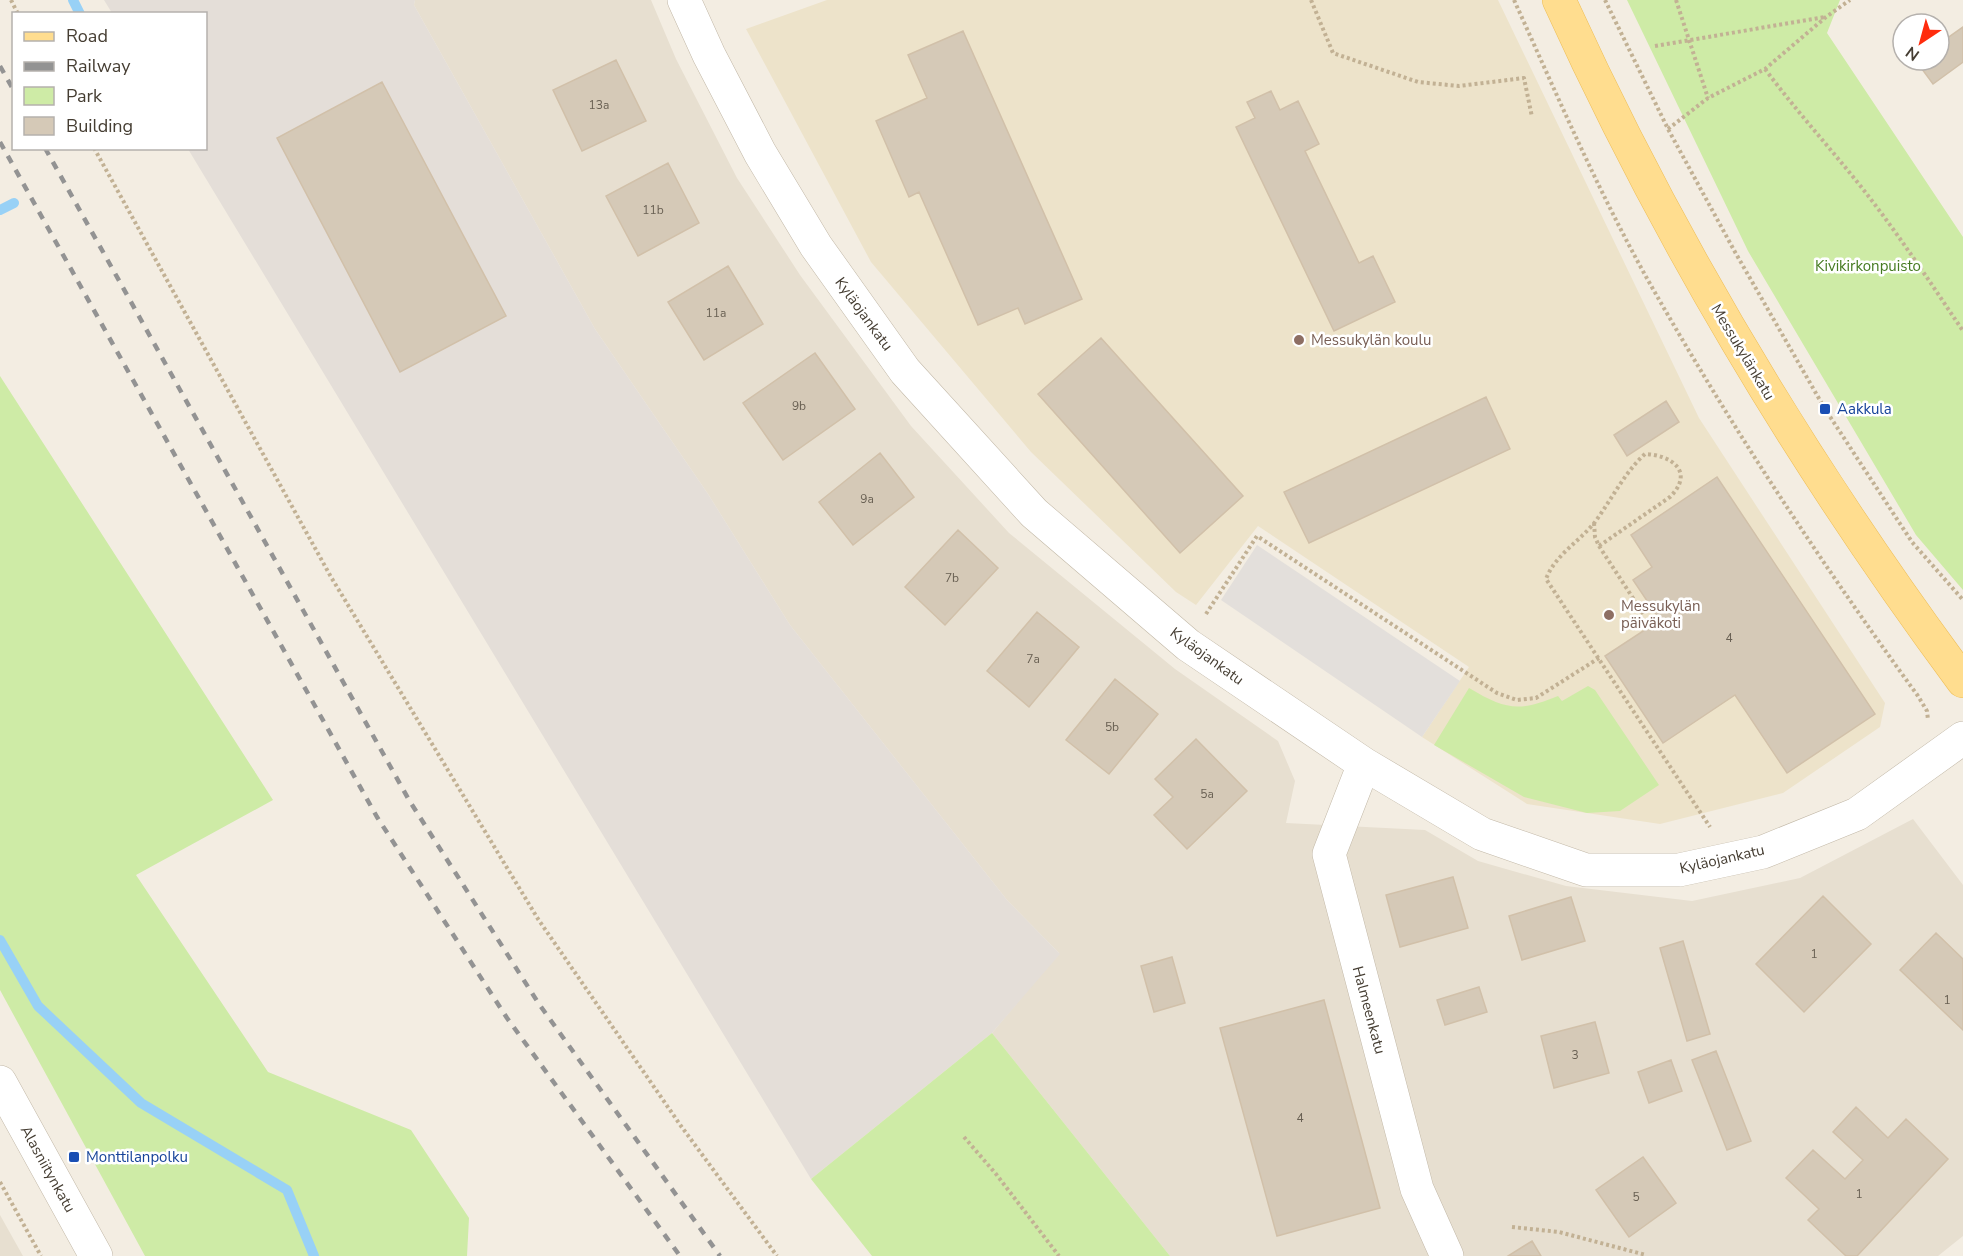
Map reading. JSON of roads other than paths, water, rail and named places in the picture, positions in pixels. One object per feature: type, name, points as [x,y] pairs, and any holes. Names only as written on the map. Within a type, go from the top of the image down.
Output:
[{"type":"main road","name":"Messukylänkatu","points":[[1559,0],[1592,72],[1671,227],[1750,366],[1821,479],[1903,601],[1963,681]]},
{"type":"street","name":"Kyläojankatu","points":[[684,0],[709,55],[760,153],[810,237],[905,371],[1034,513],[1188,645],[1364,764],[1482,834],[1586,870],[1679,870],[1762,852],[1857,814],[1963,738]]},
{"type":"street","name":"Halmeenkatu","points":[[1364,764],[1329,854],[1415,1182],[1447,1256]]},
{"type":"street","name":"Alasniitynkatu","points":[[0,1082],[96,1256]]},
{"type":"waterway","points":[[73,0],[79,12]]},
{"type":"waterway","points":[[0,210],[14,203]]},
{"type":"waterway","points":[[0,940],[38,1006],[141,1103],[287,1190],[314,1256]]},
{"type":"railway","points":[[0,66],[12,87]]},
{"type":"railway","points":[[0,142],[377,817],[507,1018],[680,1256]]},
{"type":"railway","points":[[46,150],[409,800],[539,1004],[720,1256]]},
{"type":"place","name":"Messukylän koulu","points":[[1299,340]]},
{"type":"place","name":"Aakkula","points":[[1825,409]]},
{"type":"place","name":"Messukylän päiväkoti","points":[[1609,615]]},
{"type":"place","name":"Monttilanpolku","points":[[74,1157]]},
{"type":"park label","name":"Kivikirkonpuisto","points":[[1868,266]]}]
